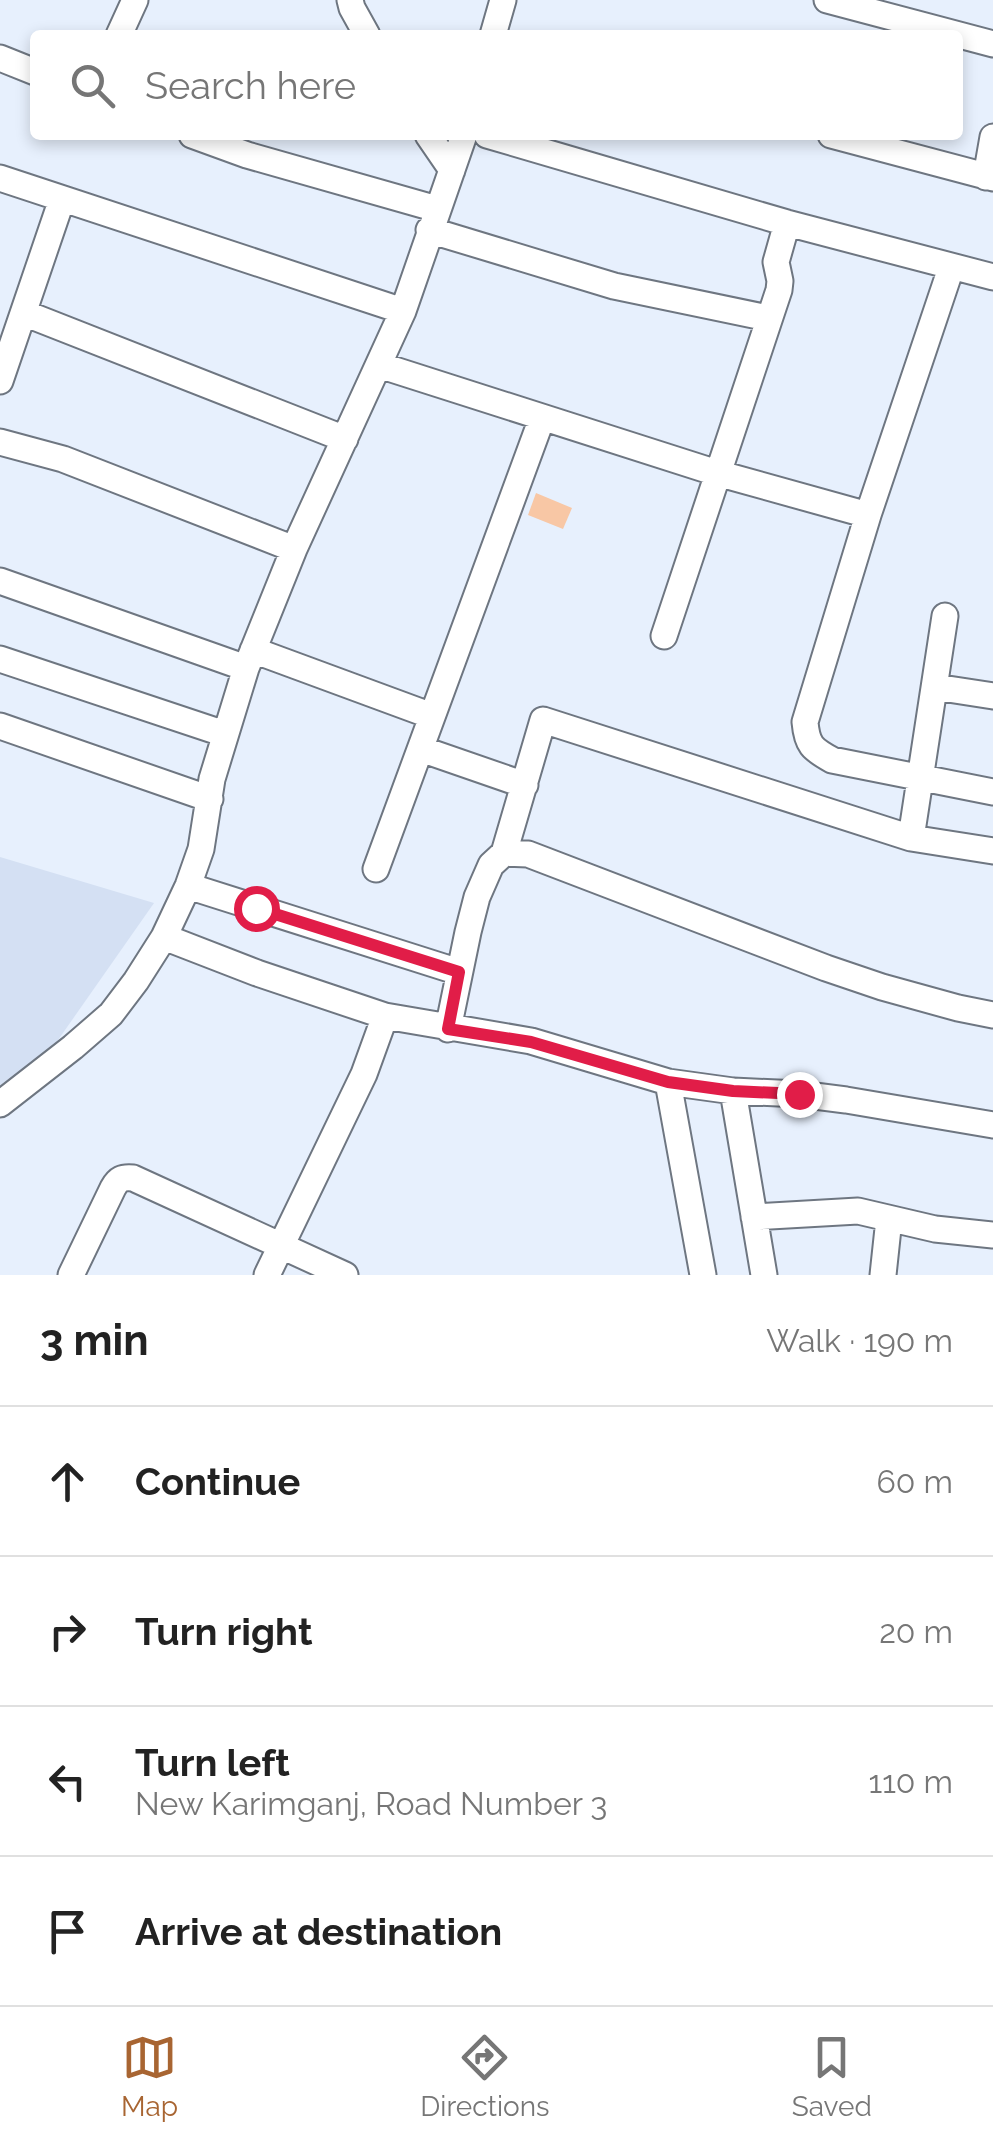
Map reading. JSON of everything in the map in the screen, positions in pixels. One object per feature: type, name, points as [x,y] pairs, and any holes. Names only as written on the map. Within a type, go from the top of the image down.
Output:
[{"type":"street","points":[[121,30],[134,0]]},
{"type":"street","points":[[350,0],[364,30]]},
{"type":"street","points":[[496,30],[503,0]]},
{"type":"street","points":[[827,0],[940,30]]},
{"type":"street","points":[[963,36],[993,44]]},
{"type":"street","points":[[0,58],[30,70]]},
{"type":"street","points":[[850,140],[989,177],[993,137]]},
{"type":"street","points":[[206,140],[614,286],[768,318]]},
{"type":"street","points":[[431,140],[452,170]]},
{"type":"street","points":[[0,1104],[111,1014],[164,937],[202,848],[212,779],[250,659],[294,549],[403,311],[462,140]]},
{"type":"street","points":[[504,140],[786,223],[993,277]]},
{"type":"street","points":[[0,178],[403,311]]},
{"type":"street","points":[[0,381],[62,200]]},
{"type":"street","points":[[664,636],[778,290],[776,262],[786,223]]},
{"type":"street","points":[[951,268],[868,514],[806,722],[807,739],[815,750],[832,760],[993,792]]},
{"type":"street","points":[[24,312],[345,439]]},
{"type":"street","points":[[379,365],[717,473],[868,514]]},
{"type":"street","points":[[376,869],[542,418]]},
{"type":"street","points":[[0,442],[63,459],[294,549]]},
{"type":"street","points":[[0,581],[432,716]]},
{"type":"street","points":[[910,838],[945,616]]},
{"type":"street","points":[[0,659],[225,734]]},
{"type":"street","points":[[935,687],[993,696]]},
{"type":"street","points":[[448,1029],[477,897],[490,865],[504,853],[544,720],[910,838],[993,852]]},
{"type":"street","points":[[0,726],[210,799]]},
{"type":"street","points":[[421,749],[525,786]]},
{"type":"street","points":[[504,853],[528,854],[882,987],[993,1015]]},
{"type":"street","points":[[188,886],[459,972]]},
{"type":"street","points":[[164,937],[384,1016],[531,1042],[668,1082],[846,1100],[993,1125]]},
{"type":"street","points":[[266,1275],[364,1074],[384,1016]]},
{"type":"street","points":[[668,1082],[704,1275]]},
{"type":"street","points":[[733,1091],[764,1275]]},
{"type":"street","points":[[71,1275],[112,1188],[124,1177],[346,1275]]},
{"type":"street","points":[[754,1217],[858,1211],[935,1230],[993,1236]]},
{"type":"street","points":[[883,1275],[889,1219]]},
{"type":"shaded area","points":[[0,857],[154,903],[30,1080],[17,1090],[0,1088]]},
{"type":"building","points":[[536,493],[572,508],[563,529],[528,515]]},
{"type":"route","points":[[256,908],[459,972],[448,1029],[531,1042],[668,1082],[733,1091],[799,1094]]}]
